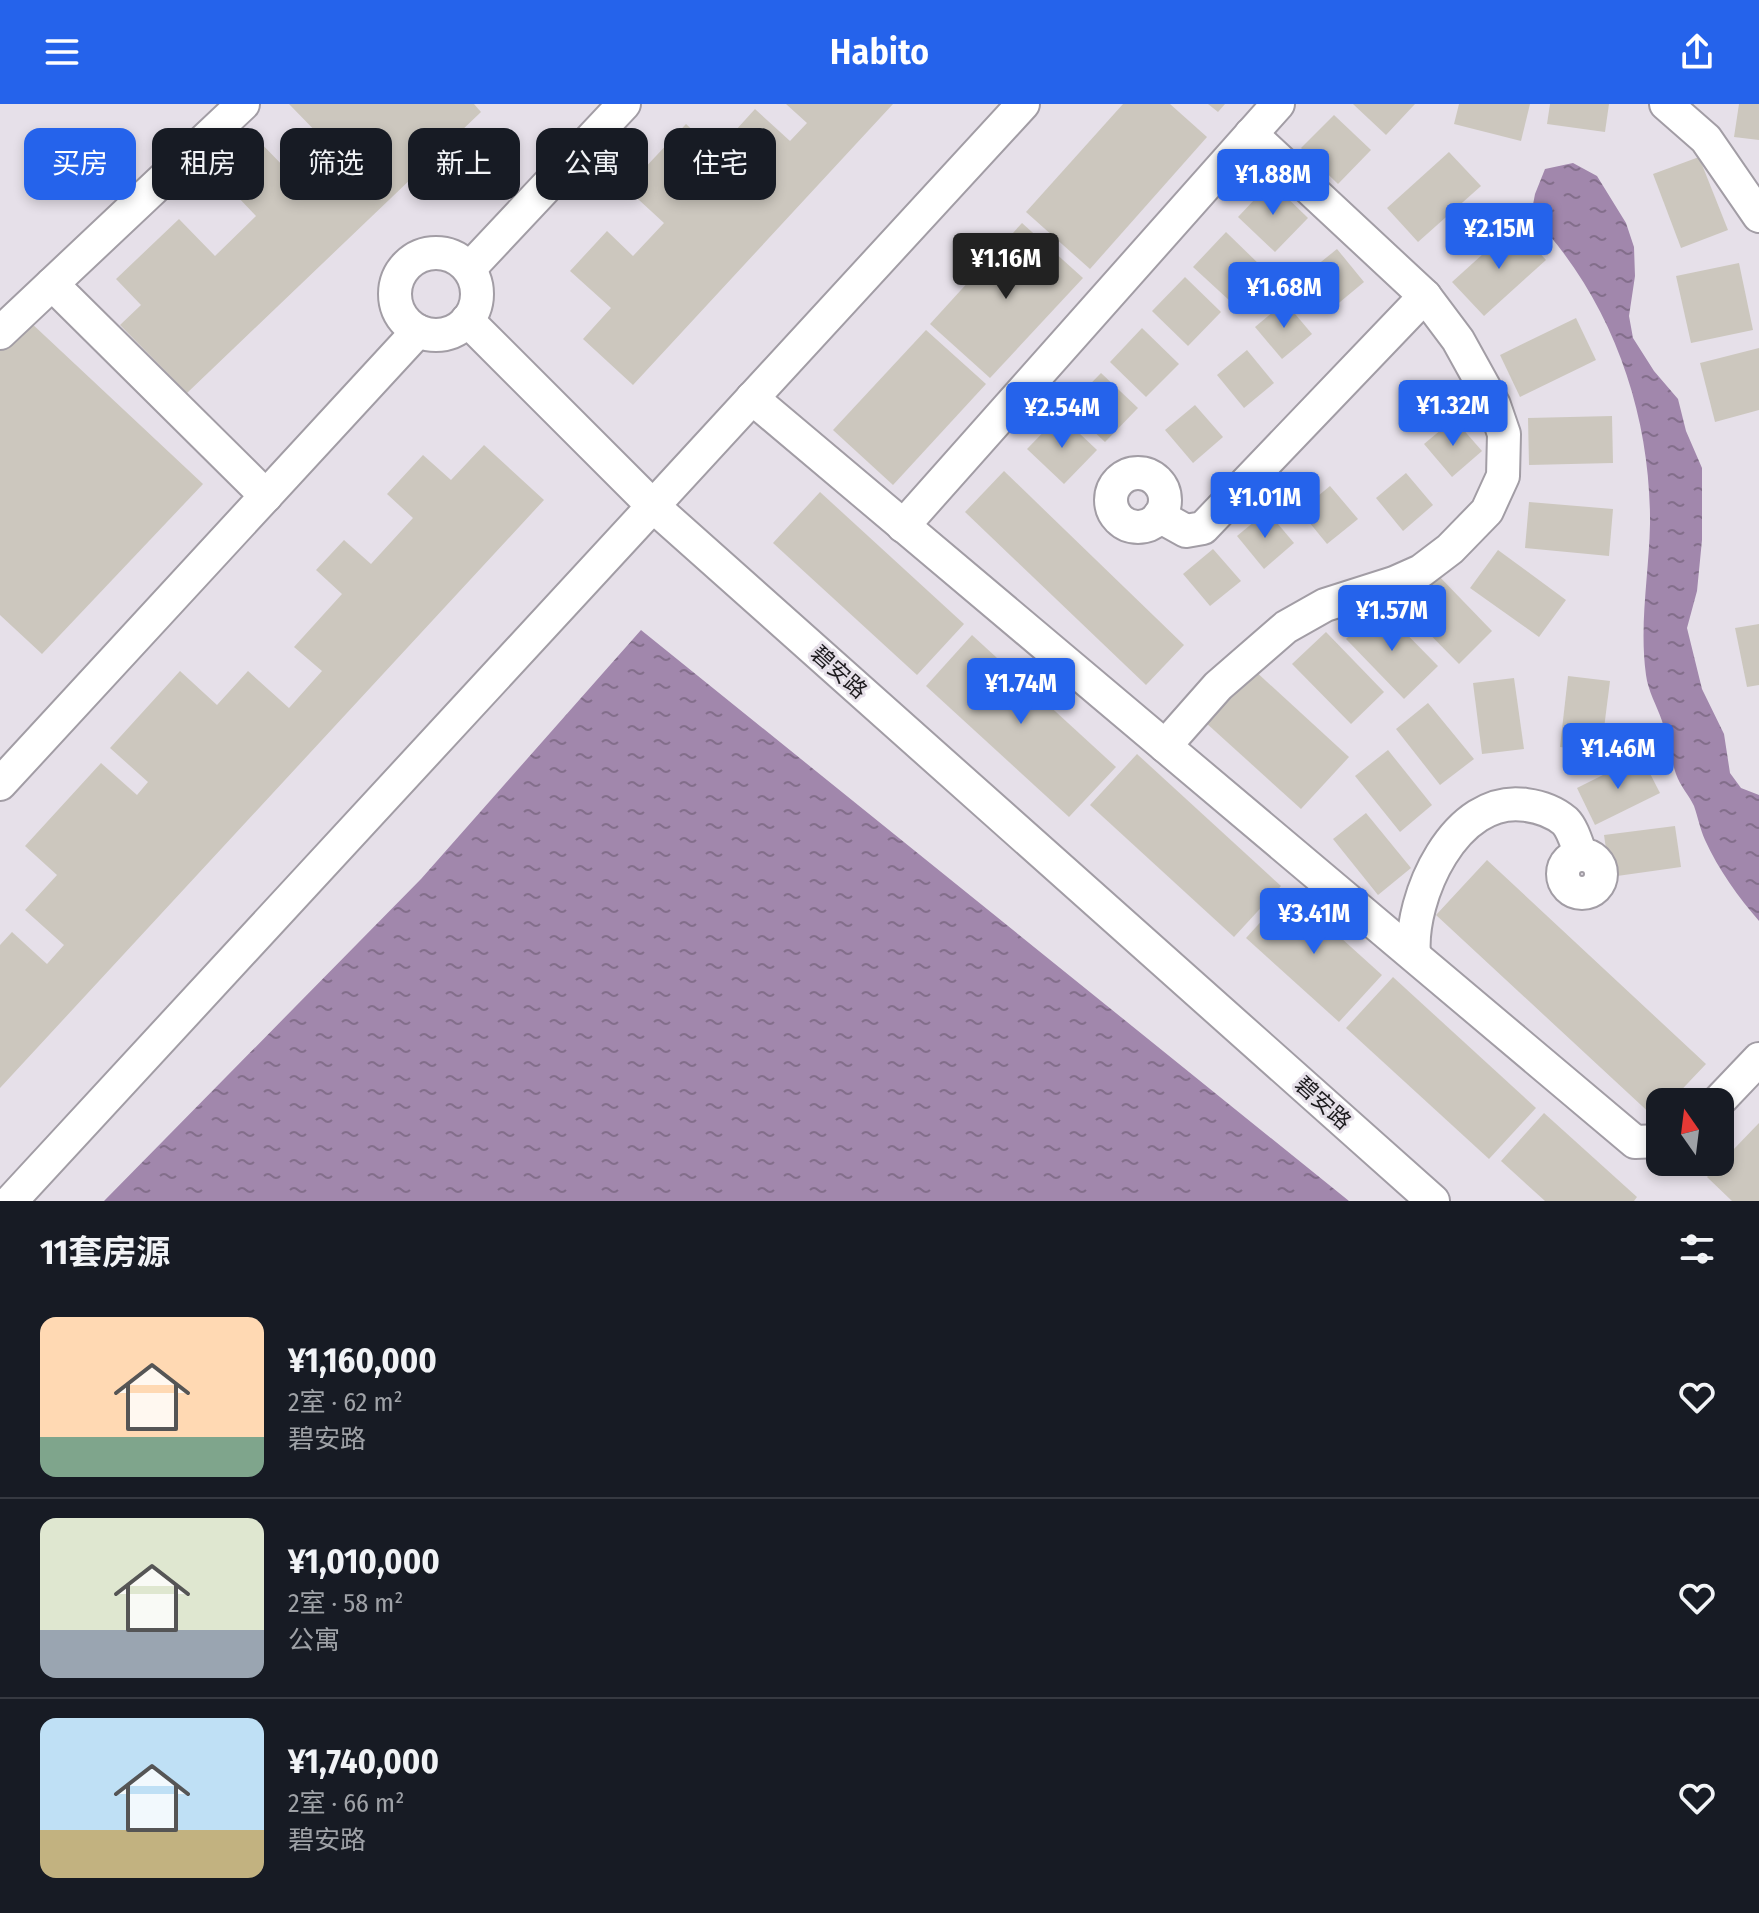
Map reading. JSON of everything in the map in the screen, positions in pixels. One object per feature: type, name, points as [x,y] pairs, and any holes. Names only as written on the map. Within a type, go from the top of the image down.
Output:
[{"type":"street","points":[[0,333],[243,104]]},
{"type":"street","points":[[469,269],[624,104]]},
{"type":"street","points":[[11,1201],[1023,104]]},
{"type":"street","points":[[903,526],[1278,104]]},
{"type":"street","points":[[1666,104],[1706,139],[1759,216]]},
{"type":"street","points":[[1165,746],[1218,686],[1286,627],[1325,605],[1421,571],[1450,549],[1487,511],[1503,476],[1504,434],[1494,405],[1458,340],[1425,296],[1251,134]]},
{"type":"street","points":[[446,254],[469,269],[477,295],[467,320],[458,329],[431,335],[407,323],[394,300],[395,286],[408,263],[420,255],[446,254]]},
{"type":"street","points":[[52,284],[266,496]]},
{"type":"street","points":[[1159,516],[1186,531],[1203,528],[1425,296]]},
{"type":"street","name":"碧安路","points":[[467,320],[653,506],[1433,1201]]},
{"type":"street","points":[[0,784],[418,331]]},
{"type":"street","points":[[752,398],[1635,1142],[1646,1142]]},
{"type":"street","points":[[1414,955],[1415,916],[1432,872],[1448,844],[1486,811],[1514,803],[1544,808],[1567,823],[1581,855]]},
{"type":"street","points":[[1731,1088],[1759,1059]]},
{"type":"water","points":[[1573,163],[1597,176],[1626,223],[1634,247],[1635,276],[1629,316],[1633,338],[1654,371],[1678,399],[1686,431],[1702,468],[1702,540],[1697,591],[1687,628],[1702,689],[1724,734],[1730,773],[1741,788],[1759,795],[1759,921],[1729,883],[1705,840],[1694,806],[1676,774],[1664,727],[1647,681],[1644,618],[1650,524],[1643,439],[1634,398],[1604,319],[1559,247],[1531,215],[1545,169]]},
{"type":"water","points":[[641,630],[1349,1201],[104,1201],[421,879]]},
{"type":"building","points":[[289,104],[474,104],[481,112],[464,128],[408,128],[408,182],[392,197],[392,128],[312,128]]},
{"type":"building","points":[[786,104],[893,104],[633,385],[583,339],[611,308],[570,271],[607,231],[633,256],[664,223],[639,200],[648,200],[648,165],[664,147],[664,200],[776,200],[776,128],[790,141],[807,123]]},
{"type":"building","points":[[1123,104],[1170,104],[1207,137],[1090,269],[1026,212]]},
{"type":"building","points":[[1208,104],[1225,104],[1218,112]]},
{"type":"building","points":[[1353,104],[1415,104],[1386,135]]},
{"type":"building","points":[[1459,104],[1530,104],[1521,141],[1454,124]]},
{"type":"building","points":[[1550,104],[1609,104],[1605,132],[1547,124]]},
{"type":"building","points":[[1739,104],[1759,104],[1759,140],[1734,137]]},
{"type":"building","points":[[755,109],[776,128],[738,128]]},
{"type":"building","points":[[1334,115],[1371,150],[1338,184],[1301,148]]},
{"type":"building","points":[[264,146],[280,163],[280,200],[389,200],[187,393],[120,325],[141,305],[116,279],[179,219],[215,256],[256,216],[241,200],[264,200]]},
{"type":"building","points":[[1449,152],[1481,186],[1418,242],[1387,208]]},
{"type":"building","points":[[1699,157],[1728,230],[1681,248],[1653,174]]},
{"type":"building","points":[[1271,182],[1308,218],[1275,252],[1238,217]]},
{"type":"building","points":[[1022,223],[1083,278],[990,378],[930,324]]},
{"type":"building","points":[[1515,225],[1546,260],[1484,316],[1452,282]]},
{"type":"building","points":[[1226,232],[1263,268],[1230,301],[1193,267]]},
{"type":"building","points":[[1337,249],[1364,282],[1334,307],[1306,274]]},
{"type":"building","points":[[1739,263],[1753,330],[1691,343],[1676,276]]},
{"type":"building","points":[[1185,277],[1221,312],[1188,346],[1152,311]]},
{"type":"building","points":[[1285,302],[1312,334],[1282,359],[1255,327]]},
{"type":"building","points":[[1576,318],[1596,360],[1520,397],[1500,355]]},
{"type":"building","points":[[29,321],[203,484],[42,654],[0,615],[0,351]]},
{"type":"building","points":[[1142,328],[1179,364],[1146,397],[1110,362]]},
{"type":"building","points":[[926,330],[986,384],[893,485],[833,430]]},
{"type":"building","points":[[1759,348],[1759,410],[1715,422],[1700,363]]},
{"type":"building","points":[[1247,350],[1274,383],[1244,408],[1217,375]]},
{"type":"building","points":[[1101,373],[1138,408],[1105,442],[1068,407]]},
{"type":"building","points":[[1195,405],[1223,437],[1193,463],[1165,430]]},
{"type":"building","points":[[1060,415],[1097,450],[1064,484],[1027,449]]},
{"type":"building","points":[[1612,416],[1613,463],[1529,465],[1528,418]]},
{"type":"building","points":[[1454,419],[1482,451],[1452,477],[1424,444]]},
{"type":"building","points":[[484,445],[544,500],[0,1088],[0,945],[12,932],[47,964],[64,945],[25,910],[57,875],[25,846],[101,763],[137,795],[148,782],[110,748],[180,671],[217,705],[248,671],[289,708],[322,671],[294,647],[342,594],[316,570],[344,540],[371,564],[413,518],[387,494],[423,455],[451,480]]},
{"type":"building","points":[[1004,471],[1184,645],[1146,685],[965,512]]},
{"type":"building","points":[[1406,473],[1433,505],[1403,531],[1376,498]]},
{"type":"building","points":[[1330,486],[1358,519],[1327,544],[1300,511]]},
{"type":"building","points":[[820,492],[964,624],[917,675],[773,543]]},
{"type":"building","points":[[1529,502],[1613,509],[1609,556],[1525,548]]},
{"type":"building","points":[[1267,511],[1294,543],[1264,569],[1237,536]]},
{"type":"building","points":[[1213,549],[1241,581],[1210,606],[1183,574]]},
{"type":"building","points":[[1498,550],[1566,600],[1539,637],[1470,588]]},
{"type":"building","points":[[1434,571],[1492,631],[1459,664],[1400,604]]},
{"type":"building","points":[[1379,606],[1438,666],[1404,699],[1346,639]]},
{"type":"building","points":[[1759,624],[1759,685],[1747,687],[1735,628]]},
{"type":"building","points":[[1326,632],[1384,692],[1351,724],[1292,664]]},
{"type":"building","points":[[972,635],[1116,767],[1069,817],[926,686]]},
{"type":"building","points":[[1253,669],[1349,757],[1301,809],[1205,722]]},
{"type":"building","points":[[1568,676],[1610,681],[1601,752],[1560,747]]},
{"type":"building","points":[[1514,678],[1524,749],[1482,754],[1473,683]]},
{"type":"building","points":[[1428,703],[1474,759],[1440,785],[1396,729]]},
{"type":"building","points":[[1388,750],[1432,805],[1400,832],[1355,776]]},
{"type":"building","points":[[1137,754],[1281,886],[1234,937],[1090,805]]},
{"type":"building","points":[[1641,756],[1660,793],[1595,825],[1577,788]]},
{"type":"building","points":[[1366,813],[1411,868],[1378,895],[1333,839]]},
{"type":"building","points":[[1675,826],[1681,867],[1610,877],[1604,835]]},
{"type":"building","points":[[1487,860],[1706,1064],[1683,1088],[1646,1088],[1646,1110],[1436,915]]},
{"type":"building","points":[[1289,891],[1382,975],[1339,1022],[1246,938]]},
{"type":"building","points":[[1393,977],[1536,1108],[1489,1159],[1346,1028]]},
{"type":"building","points":[[1544,1113],[1637,1197],[1634,1201],[1545,1201],[1501,1161]]},
{"type":"building","points":[[1759,1123],[1759,1201],[1732,1201],[1707,1177],[1734,1176],[1734,1149]]}]
